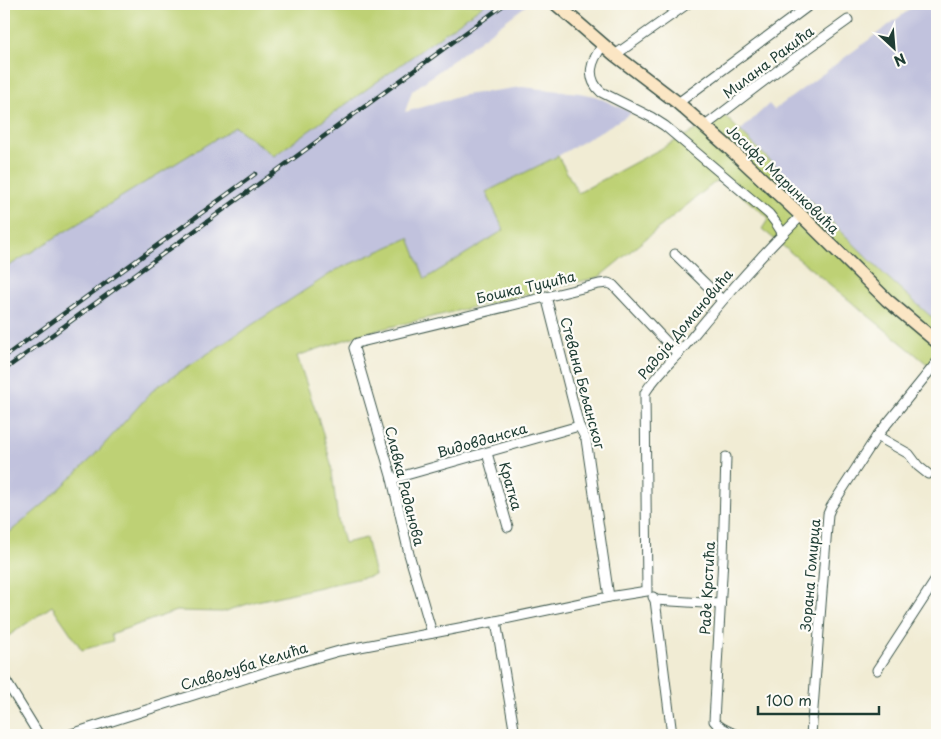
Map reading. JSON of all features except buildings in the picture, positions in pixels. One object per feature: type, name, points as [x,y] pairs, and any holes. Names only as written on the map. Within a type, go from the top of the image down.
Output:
[{"type":"street","name":"Јосифа Маринковића","points":[[556,4],[615,55],[705,126],[887,300],[937,342]]},
{"type":"street","points":[[615,55],[687,4]]},
{"type":"street","points":[[678,103],[811,4]]},
{"type":"street","name":"Милана Ракића","points":[[705,126],[780,68],[848,20]]},
{"type":"street","points":[[603,44],[597,52],[590,70],[595,86],[601,92],[665,126],[769,214],[783,234]]},
{"type":"street","name":"Радоја Домановића","points":[[647,592],[645,393],[650,384],[678,354],[722,300],[801,216]]},
{"type":"street","points":[[675,254],[722,300]]},
{"type":"street","name":"Бошка Туцића","points":[[355,345],[362,341],[546,296],[599,284],[608,284],[613,286],[678,354]]},
{"type":"street","name":"Стевана Бељанског","points":[[546,296],[579,426],[586,439],[609,597]]},
{"type":"street","name":"Славка Раданова","points":[[355,345],[354,348],[392,479],[409,554],[432,633]]},
{"type":"street","name":"Зорана Гомирца","points":[[811,735],[828,514],[877,436],[937,362]]},
{"type":"street","name":"Видовданска","points":[[392,479],[579,426]]},
{"type":"street","points":[[877,436],[909,454],[918,466],[928,474]]},
{"type":"street","name":"Кратка","points":[[487,453],[508,527]]},
{"type":"street","name":"Раде Крстића","points":[[726,457],[723,558],[714,721],[724,730],[736,735]]},
{"type":"street","points":[[877,670],[937,578]]},
{"type":"street","points":[[432,633],[609,597],[650,593],[655,600],[672,735]]},
{"type":"street","points":[[655,600],[720,604]]},
{"type":"street","points":[[496,621],[515,735]]},
{"type":"street","name":"Славољуба Келића","points":[[68,735],[269,671],[339,651],[432,633]]},
{"type":"street","points":[[4,678],[39,735]]},
{"type":"shaded area","points":[[485,4],[528,4],[412,91],[405,112],[464,95],[522,87],[595,96],[632,113],[558,156],[486,192],[505,230],[425,279],[409,238],[336,270],[155,388],[91,459],[45,503],[4,537],[4,269],[235,127],[274,156]]},
{"type":"shaded area","points":[[917,4],[937,4],[937,322],[886,276],[740,131],[769,104],[774,110]]},
{"type":"green space","points":[[4,4],[485,4],[274,156],[235,127],[4,269]]},
{"type":"green space","points":[[724,115],[886,276],[937,322],[937,372],[762,229],[769,218],[720,178],[599,277],[365,333],[297,356],[321,427],[331,464],[338,521],[344,543],[366,538],[375,575],[257,601],[223,612],[176,611],[111,634],[113,641],[82,650],[52,606],[4,639],[4,537],[45,503],[91,459],[155,388],[336,270],[409,238],[425,279],[504,230],[486,192],[558,156],[578,193]]},
{"type":"railway","points":[[4,370],[505,4]]},
{"type":"railway","points":[[4,357],[255,174]]}]
